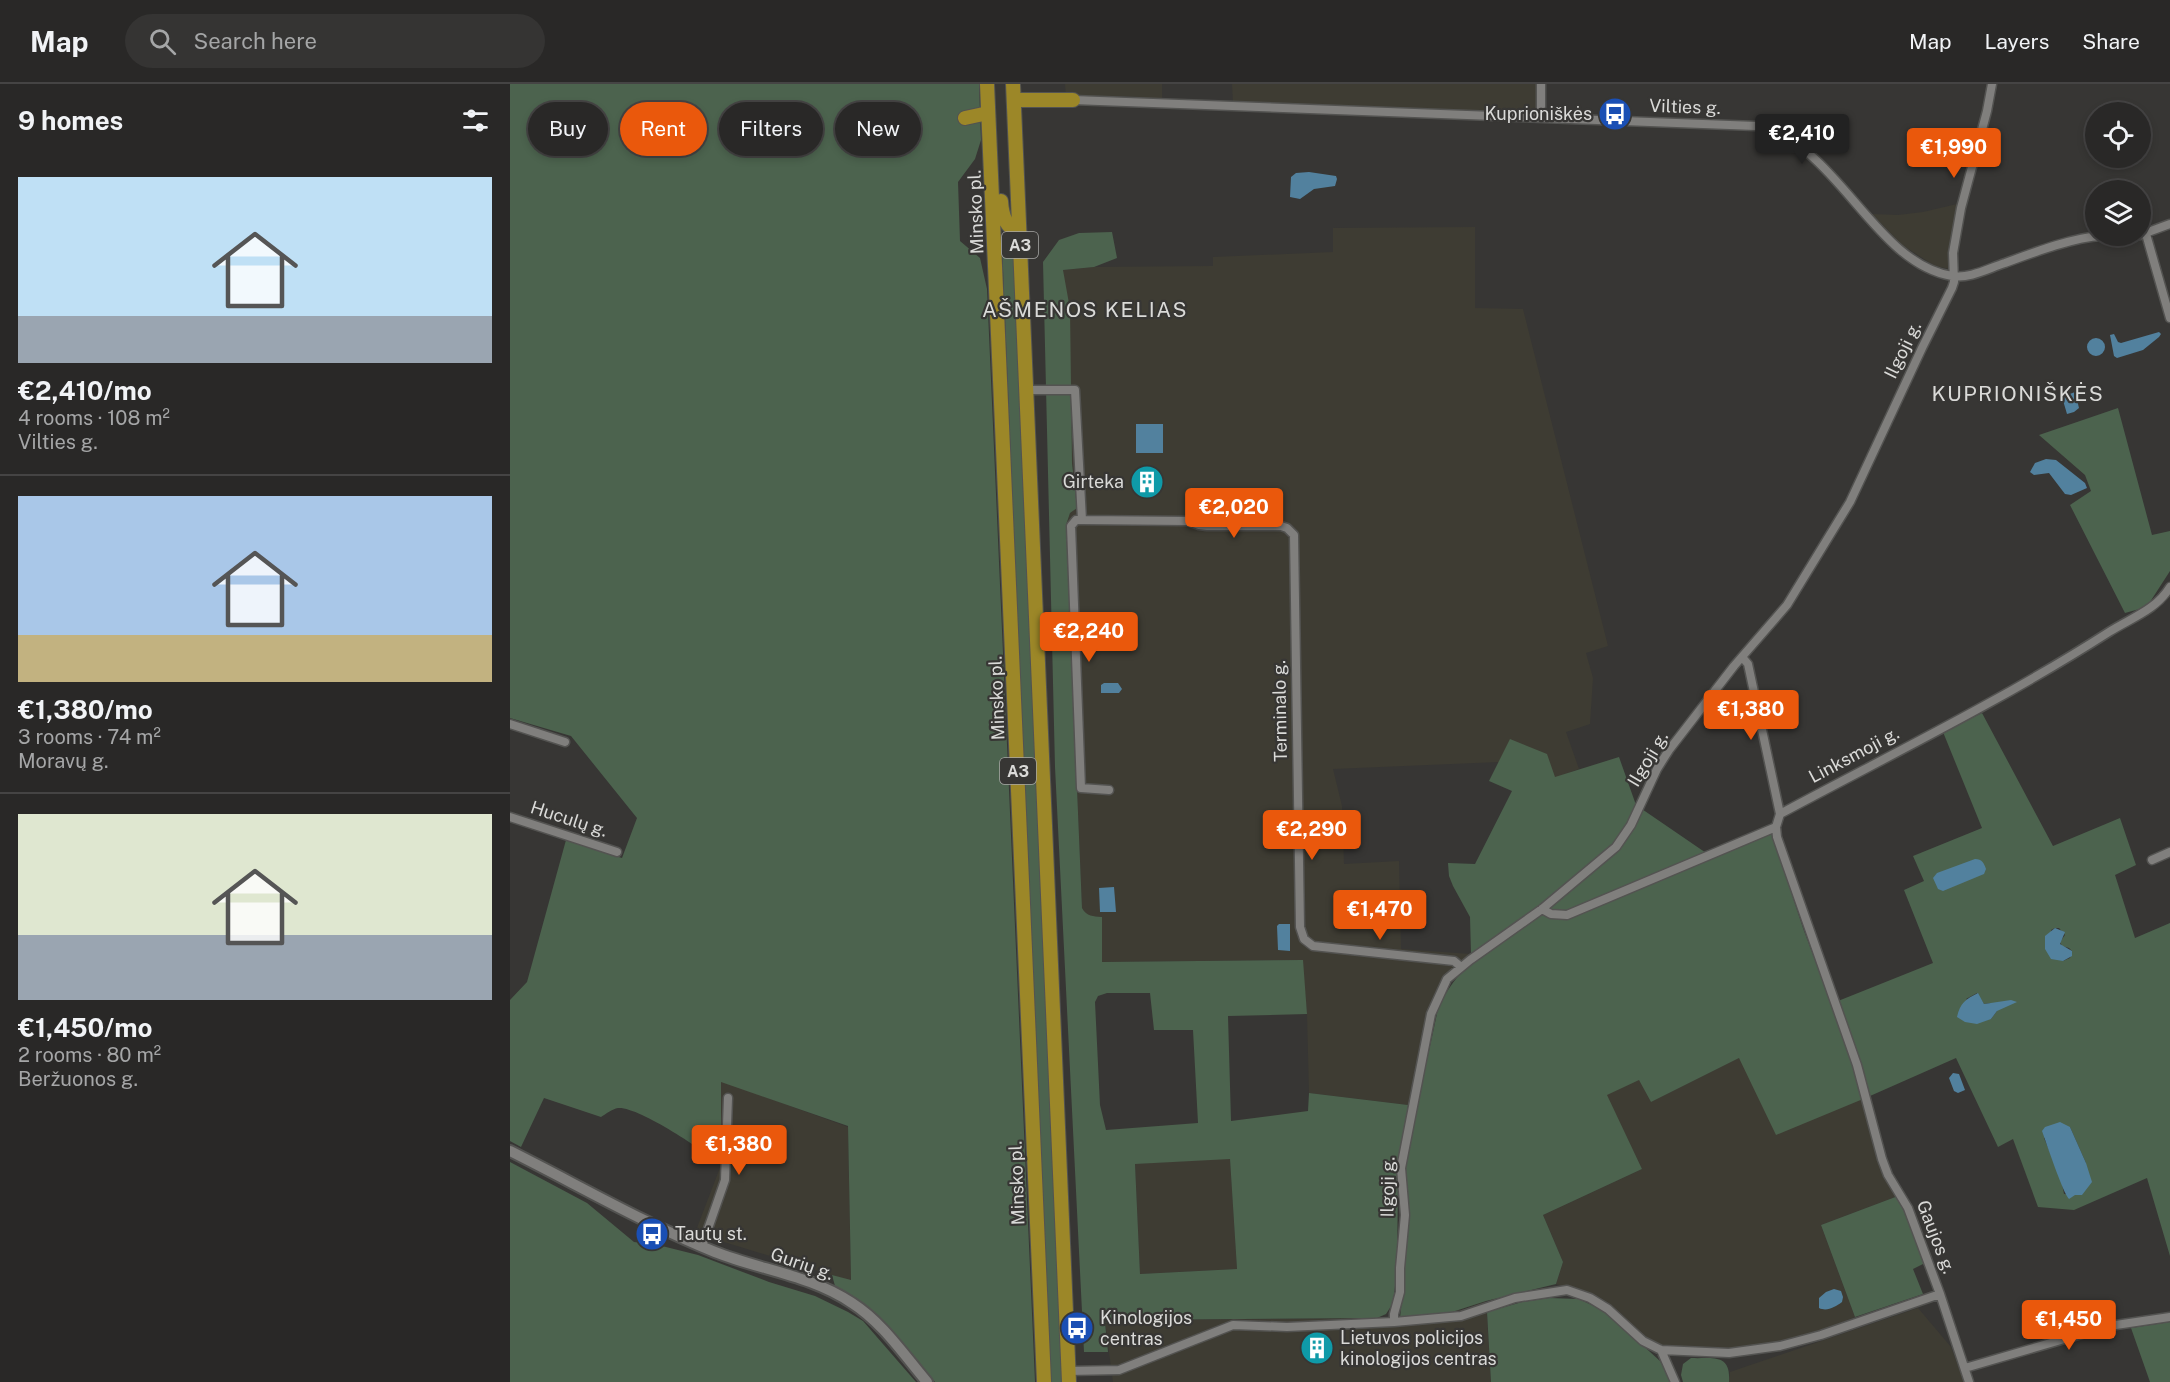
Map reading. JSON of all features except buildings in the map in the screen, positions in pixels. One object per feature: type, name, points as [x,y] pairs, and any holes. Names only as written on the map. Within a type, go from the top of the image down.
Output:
[{"type":"highway","name":"Minsko pl.","points":[[987,84],[1044,1382]]},
{"type":"highway","name":"A3","points":[[1013,84],[1069,1376]]},
{"type":"highway","points":[[1014,100],[1073,100]]},
{"type":"highway","points":[[965,118],[988,113]]},
{"type":"highway","points":[[991,138],[999,168],[1001,212],[1010,229],[1020,234]]},
{"type":"street","points":[[1541,84],[1541,117]]},
{"type":"street","name":"Ilgoji g.","points":[[1394,1322],[1400,1292],[1405,1215],[1401,1168],[1431,1014],[1448,979],[1461,967],[1542,909],[1616,847],[1631,825],[1657,769],[1669,750],[1742,657],[1787,605],[1850,502],[1922,348],[1949,297],[1954,282],[1953,253],[1961,208],[1992,84]]},
{"type":"street","name":"Vilties g.","points":[[1073,100],[1756,126],[1775,130],[1794,141],[1815,159],[1903,251],[1932,269],[1954,276]]},
{"type":"street","points":[[2151,231],[2170,224]]},
{"type":"street","points":[[1954,276],[1968,276],[2028,254],[2085,238]]},
{"type":"street","points":[[2147,246],[2170,318]]},
{"type":"street","points":[[1026,390],[1075,390],[1082,520],[1076,520],[1071,526],[1081,788],[1109,790]]},
{"type":"street","name":"Terminalo g.","points":[[1082,520],[1188,521],[1207,526],[1281,526],[1292,532],[1294,535],[1300,927],[1304,939],[1313,946],[1340,951],[1454,961],[1461,967]]},
{"type":"street","name":"Linksmoji g.","points":[[1780,814],[2076,653],[2124,622],[2156,605],[2170,587]]},
{"type":"street","points":[[1542,909],[1551,915],[1567,915],[1776,827],[1780,814],[1748,664],[1742,657]]},
{"type":"street","points":[[510,724],[565,742]]},
{"type":"street","name":"Huculų g.","points":[[510,817],[617,852]]},
{"type":"street","name":"Gaujos g.","points":[[1776,827],[1777,837],[1857,1065],[1882,1159],[1888,1175],[1908,1208],[1969,1382]]},
{"type":"street","points":[[2152,860],[2170,852]]},
{"type":"street","points":[[702,1246],[725,1180],[728,1098]]},
{"type":"street","name":"Gurių g.","points":[[510,1151],[702,1246],[822,1286],[841,1296],[867,1314],[927,1382]]},
{"type":"street","points":[[1069,1376],[1119,1370],[1233,1325],[1287,1327],[1461,1316],[1515,1298],[1567,1290],[1590,1298],[1608,1309],[1643,1341],[1661,1350],[1729,1353],[1780,1346],[1821,1335],[1940,1294]]},
{"type":"street","points":[[1965,1368],[2109,1326],[2170,1317]]},
{"type":"street","points":[[1661,1350],[1675,1382]]},
{"type":"shaded area","points":[[1065,84],[1162,84],[1162,101],[1138,97],[1112,96],[1094,99],[1066,97]]},
{"type":"shaded area","points":[[1232,84],[1536,84],[1536,113],[1233,103]]},
{"type":"shaded area","points":[[1957,204],[1950,269],[1935,266],[1902,245],[1872,214],[1898,215]]},
{"type":"shaded area","points":[[1475,227],[1475,308],[1523,309],[1608,646],[1586,653],[1593,678],[1590,724],[1566,732],[1579,769],[1555,778],[1511,740],[1499,762],[1333,769],[1342,806],[1344,864],[1399,861],[1401,949],[1471,954],[1439,984],[1434,995],[1408,1105],[1309,1093],[1307,1014],[1302,960],[1102,962],[1102,917],[1090,916],[1082,908],[1066,525],[1070,513],[1077,507],[1072,463],[1063,270],[1094,267],[1213,266],[1213,257],[1333,252],[1333,228]]},
{"type":"shaded area","points":[[1739,1058],[1863,1099],[1872,1140],[1883,1169],[1898,1196],[1821,1225],[1855,1317],[1823,1330],[1778,1343],[1736,1350],[1666,1347],[1649,1341],[1609,1303],[1599,1297],[1556,1284],[1563,1262],[1543,1215],[1642,1169],[1606,1095],[1639,1079],[1651,1102]]},
{"type":"shaded area","points":[[721,1081],[848,1127],[851,1281],[695,1233],[721,1165]]},
{"type":"shaded area","points":[[1230,1158],[1237,1269],[1140,1274],[1135,1164]]},
{"type":"shaded area","points":[[1486,1301],[1491,1382],[1113,1382],[1105,1322],[1118,1320],[1400,1318],[1462,1310]]},
{"type":"shaded area","points":[[1918,1308],[1951,1347],[1964,1382],[1729,1382],[1730,1372]]},
{"type":"green space","points":[[510,84],[979,84],[981,140],[975,159],[958,182],[960,241],[980,258],[987,289],[1035,1382],[935,1382],[869,1308],[835,1286],[832,1275],[851,1280],[848,1126],[721,1082],[721,1165],[687,1140],[655,1121],[628,1109],[611,1110],[601,1117],[544,1098],[521,1147],[510,1141],[510,1000],[527,982],[566,840],[622,858],[637,818],[571,736],[510,718]]},
{"type":"green space","points":[[1112,232],[1117,258],[1094,267],[1063,270],[1070,309],[1072,463],[1077,508],[1070,513],[1066,525],[1082,908],[1088,915],[1102,917],[1102,962],[1303,960],[1307,1014],[1228,1016],[1231,1121],[1308,1111],[1309,1093],[1408,1105],[1398,1180],[1397,1269],[1393,1303],[1386,1314],[1377,1318],[1118,1320],[1105,1323],[1108,1352],[1084,1352],[1055,767],[1043,262],[1059,240],[1079,233]],"holes":[[[1107,993],[1150,993],[1154,1030],[1193,1030],[1198,1123],[1106,1130],[1100,1105],[1095,1002],[1098,996]],[[1230,1159],[1237,1269],[1140,1274],[1135,1164]]]},
{"type":"green space","points":[[1008,239],[1012,240],[1015,246],[1063,1382],[1049,1382],[1002,245]]},
{"type":"green space","points":[[2118,408],[2152,535],[2170,531],[2170,571],[2150,602],[2143,608],[2125,613],[2070,505],[2091,491],[2085,475],[2039,435]]},
{"type":"green space","points":[[1982,713],[2053,846],[2120,818],[2136,865],[2115,875],[2135,938],[2170,923],[2170,1256],[2147,1178],[2074,1210],[2038,1207],[2013,1139],[1998,1147],[1956,1058],[1870,1096],[1838,1001],[1933,963],[1904,890],[1924,881],[1913,856],[1982,828],[1943,732]],"holes":[[[2059,928],[2065,935],[2060,942],[2062,946],[2072,951],[2070,958],[2063,961],[2051,930]],[[1977,993],[1984,1004],[1990,1003],[1997,1011],[1991,1019],[1966,999]],[[2070,1127],[2086,1163],[2082,1195],[2064,1194],[2061,1179],[2044,1138]]]},
{"type":"green space","points":[[1510,739],[1547,754],[1555,777],[1619,757],[1636,805],[1712,857],[1772,834],[1803,928],[1854,1064],[1863,1099],[1776,1135],[1739,1058],[1651,1102],[1639,1080],[1607,1095],[1642,1169],[1543,1215],[1563,1262],[1556,1284],[1486,1301],[1446,1314],[1400,1318],[1407,1204],[1405,1172],[1408,1148],[1438,1009],[1453,983],[1474,961],[1471,954],[1470,917],[1453,886],[1448,863],[1475,864],[1512,791],[1489,781]]},
{"type":"green space","points":[[510,1162],[587,1203],[634,1242],[658,1245],[698,1255],[769,1282],[815,1296],[848,1312],[863,1321],[916,1382],[510,1382]]},
{"type":"green space","points":[[1898,1196],[1925,1263],[1913,1269],[1923,1294],[1855,1317],[1821,1225]]},
{"type":"green space","points":[[1549,1298],[1579,1299],[1606,1312],[1660,1361],[1672,1382],[1491,1382],[1487,1312],[1522,1302]]},
{"type":"green space","points":[[2170,1322],[2170,1382],[2150,1382],[2131,1328]]},
{"type":"green space","points":[[1691,1358],[1713,1358],[1724,1362],[1729,1373],[1729,1382],[1683,1382],[1681,1375],[1683,1364]]},
{"type":"water","points":[[1309,172],[1336,176],[1335,186],[1314,189],[1300,199],[1290,197],[1291,177],[1296,173]]},
{"type":"water","points":[[2159,332],[2161,334],[2159,337],[2143,350],[2117,358],[2114,356],[2110,335],[2114,334],[2121,343]]},
{"type":"water","points":[[2096,338],[2102,341],[2105,347],[2102,353],[2096,356],[2090,353],[2087,347],[2090,341]]},
{"type":"water","points":[[2075,392],[2079,408],[2067,414],[2062,397]]},
{"type":"water","points":[[1136,424],[1163,424],[1163,453],[1136,453]]},
{"type":"water","points":[[2046,459],[2056,460],[2085,483],[2087,488],[2071,495],[2065,494],[2049,473],[2034,475],[2030,472],[2035,463]]},
{"type":"water","points":[[1118,683],[1122,689],[1119,693],[1101,693],[1101,685]]},
{"type":"water","points":[[1975,859],[1983,863],[1986,869],[1984,874],[1943,891],[1938,889],[1933,878],[1937,873]]},
{"type":"water","points":[[1114,887],[1116,912],[1100,912],[1099,888]]},
{"type":"water","points":[[1290,924],[1290,951],[1278,950],[1277,926]]},
{"type":"water","points":[[2055,928],[2065,932],[2060,944],[2072,951],[2072,956],[2063,961],[2051,959],[2045,949],[2045,936]]},
{"type":"water","points":[[1978,993],[1984,1004],[2011,1000],[2017,1002],[1997,1011],[1991,1019],[1977,1024],[1965,1022],[1957,1017],[1964,1002]]},
{"type":"water","points":[[1953,1073],[1959,1074],[1965,1090],[1958,1093],[1954,1091],[1949,1078]]},
{"type":"water","points":[[2060,1122],[2070,1127],[2092,1182],[2082,1195],[2075,1195],[2069,1199],[2042,1131],[2045,1127]]},
{"type":"water","points":[[1834,1289],[1841,1291],[1842,1302],[1828,1309],[1819,1308],[1819,1298]]},
{"type":"place","name":"Kuprioniškės","points":[[1615,114]]},
{"type":"place","name":"Girteka","points":[[1147,482]]},
{"type":"place","name":"Tautų st.","points":[[652,1234]]},
{"type":"place","name":"Kinologijos centras","points":[[1077,1328]]},
{"type":"place","name":"Lietuvos policijos kinologijos centras","points":[[1317,1348]]},
{"type":"district","name":"AŠMENOS KELIAS","points":[[1085,310]]},
{"type":"district","name":"KUPRIONIŠKĖS","points":[[2018,394]]}]
